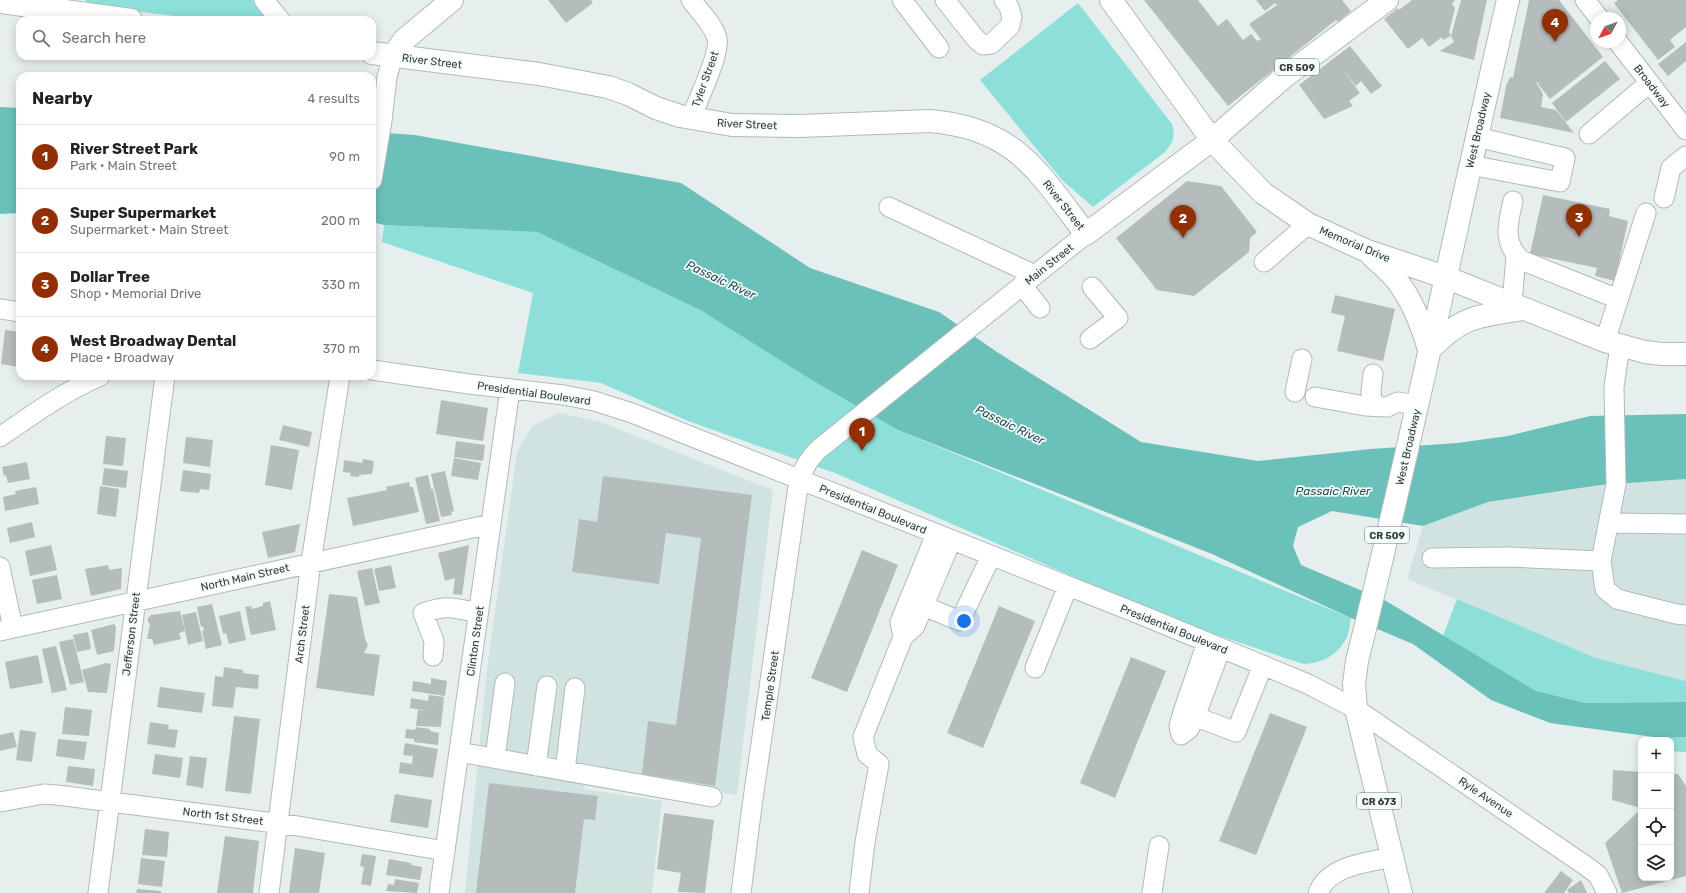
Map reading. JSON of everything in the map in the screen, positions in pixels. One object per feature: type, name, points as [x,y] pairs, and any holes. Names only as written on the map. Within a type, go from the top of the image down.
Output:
[{"type":"main road","points":[[393,56],[404,40],[452,0]]},
{"type":"main road","name":"Memorial Drive","points":[[1111,0],[1212,140],[1263,193],[1308,224],[1367,251],[1445,277],[1518,307],[1613,343],[1662,354],[1686,354]]},
{"type":"main road","name":"West Broadway","points":[[1401,893],[1356,709],[1354,684],[1364,634],[1410,437],[1508,0]]},
{"type":"main road","points":[[7,2],[81,7],[116,16]]},
{"type":"main road","name":"Main Street","points":[[1086,234],[1212,140],[1284,77],[1375,3]]},
{"type":"main road","name":"River Street","points":[[376,54],[539,74],[608,87],[628,94],[656,108],[680,116],[732,125],[758,126],[930,121],[972,128],[1001,140],[1021,154],[1035,168],[1086,234]]},
{"type":"main road","points":[[1367,251],[1394,276],[1404,291],[1423,329],[1429,350]]},
{"type":"main road","points":[[1429,350],[1444,334],[1473,317],[1518,307]]},
{"type":"street","points":[[264,0],[277,16]]},
{"type":"street","name":"Tyler Street","points":[[690,0],[710,24],[718,40],[715,56],[691,118]]},
{"type":"street","points":[[902,0],[939,48]]},
{"type":"street","points":[[945,0],[976,39],[983,45],[991,44],[1010,26],[1012,16],[1009,7],[1004,0]]},
{"type":"street","points":[[1585,0],[1594,12]]},
{"type":"street","name":"Broadway","points":[[1623,48],[1685,127]]},
{"type":"street","points":[[376,156],[387,77],[393,56]]},
{"type":"street","points":[[1589,134],[1649,83]]},
{"type":"street","points":[[1470,165],[1560,182],[1565,158],[1477,138]]},
{"type":"street","points":[[1664,198],[1671,168],[1686,156]]},
{"type":"street","points":[[1513,200],[1508,223],[1508,239],[1513,253],[1516,256],[1521,260],[1618,299]]},
{"type":"street","points":[[889,207],[1028,280],[1040,308]]},
{"type":"street","points":[[1646,213],[1618,299],[1613,343],[1616,484],[1602,561],[1605,589],[1617,598],[1676,614],[1686,615]]},
{"type":"street","points":[[1264,262],[1308,224]]},
{"type":"street","name":"Main Street","points":[[799,480],[808,459],[1086,234]]},
{"type":"street","points":[[1516,256],[1518,307]]},
{"type":"street","points":[[1090,339],[1118,318],[1092,287]]},
{"type":"street","points":[[0,309],[16,311]]},
{"type":"street","points":[[1295,392],[1302,359]]},
{"type":"street","name":"Presidential Boulevard","points":[[376,371],[564,395],[594,401],[668,427],[1214,645],[1308,684],[1356,709]]},
{"type":"street","points":[[1373,374],[1371,392],[1374,406]]},
{"type":"street","points":[[0,437],[52,401],[75,387],[91,380]]},
{"type":"street","name":"Jefferson Street","points":[[98,893],[164,380]]},
{"type":"street","name":"Arch Street","points":[[269,893],[311,562],[339,380]]},
{"type":"street","name":"Clinton Street","points":[[439,893],[510,389]]},
{"type":"street","points":[[1315,397],[1374,406],[1387,407],[1398,402],[1417,405]]},
{"type":"street","name":"Temple Street","points":[[742,893],[752,806],[799,480]]},
{"type":"street","points":[[1610,523],[1686,524]]},
{"type":"street","name":"North Main Street","points":[[7,629],[491,524]]},
{"type":"street","points":[[859,893],[865,842],[879,764],[867,754],[864,737],[904,637],[915,626],[917,603],[944,537]]},
{"type":"street","points":[[917,603],[960,621],[991,556]]},
{"type":"street","points":[[1432,558],[1509,557],[1602,561]]},
{"type":"street","points":[[0,567],[7,629]]},
{"type":"street","points":[[1035,668],[1068,586]]},
{"type":"street","points":[[433,656],[434,641],[423,613],[437,608],[450,606],[478,613]]},
{"type":"street","points":[[1181,735],[1189,729],[1189,714],[1214,645]]},
{"type":"street","points":[[1189,714],[1236,732],[1263,665]]},
{"type":"street","points":[[495,758],[505,683]]},
{"type":"street","points":[[536,766],[548,686]]},
{"type":"street","points":[[565,771],[575,688]]},
{"type":"street","name":"Ryle Avenue","points":[[1356,709],[1586,866],[1598,875],[1608,893]]},
{"type":"street","points":[[459,752],[712,798]]},
{"type":"street","name":"North 1st Street","points":[[0,802],[44,794],[279,823],[445,851]]},
{"type":"street","points":[[1152,893],[1159,846]]},
{"type":"street","points":[[1318,893],[1324,882],[1331,876],[1346,868],[1392,857]]},
{"type":"shaded area","points":[[85,0],[253,0],[266,16],[175,16],[91,6]]},
{"type":"shaded area","points":[[1078,3],[1172,124],[1174,132],[1172,142],[1165,152],[1093,207],[1062,180],[980,80]]},
{"type":"shaded area","points":[[384,225],[537,232],[702,311],[898,430],[1351,618],[1347,637],[1334,654],[1317,662],[1303,664],[1175,621],[835,473],[688,421],[601,383],[518,373],[533,293],[382,242]]},
{"type":"shaded area","points":[[559,413],[598,421],[773,490],[737,795],[586,769],[584,789],[662,801],[652,893],[465,893],[487,669],[517,452],[532,426]]},
{"type":"shaded area","points":[[1686,479],[1686,681],[1596,658],[1407,579],[1423,526],[1487,502],[1600,485]]},
{"type":"shaded area","points":[[1457,599],[1596,658],[1686,681],[1686,702],[1586,703],[1536,691],[1443,636]]},
{"type":"shaded area","points":[[1674,737],[1686,737],[1686,752],[1674,751]]},
{"type":"water","points":[[0,107],[16,108],[16,213],[0,214]]},
{"type":"water","name":"Passaic River","points":[[376,132],[415,135],[681,183],[810,268],[939,312],[997,352],[1141,442],[1258,461],[1371,449],[1457,443],[1508,436],[1590,416],[1686,414],[1686,479],[1600,485],[1488,502],[1423,526],[1332,511],[1298,527],[1293,546],[1301,565],[1386,601],[1536,691],[1586,703],[1686,702],[1686,737],[1654,737],[1550,723],[1491,700],[1413,644],[1351,618],[1212,554],[898,430],[812,380],[702,311],[537,232],[384,225],[376,223]]},
{"type":"building","points":[[548,0],[591,0],[593,3],[566,23]]},
{"type":"building","points":[[1144,0],[1198,0],[1218,26],[1227,19],[1243,40],[1251,34],[1257,41],[1261,39],[1249,24],[1277,5],[1275,3],[1265,11],[1256,0],[1342,0],[1351,11],[1338,22],[1336,20],[1228,106]]},
{"type":"building","points":[[1412,0],[1455,0],[1452,4],[1455,8],[1449,32],[1451,36],[1443,40],[1442,37],[1429,47],[1422,38],[1408,49],[1384,19],[1398,8],[1399,10]]},
{"type":"building","points":[[1461,0],[1487,0],[1474,60],[1440,51],[1454,42],[1451,36]]},
{"type":"building","points":[[1529,0],[1559,0],[1590,40],[1590,48],[1596,48],[1603,57],[1550,99],[1538,84],[1539,83],[1536,82],[1543,94],[1541,107],[1556,110],[1574,133],[1500,118],[1506,86],[1510,77],[1513,78]]},
{"type":"building","points":[[1618,0],[1686,0],[1686,27],[1670,40],[1675,47],[1658,60],[1626,19],[1626,12],[1621,12],[1614,3]]},
{"type":"building","points":[[1686,42],[1686,61],[1668,76],[1658,64]]},
{"type":"building","points":[[1350,46],[1382,86],[1371,94],[1361,81],[1356,86],[1343,70],[1360,93],[1349,101],[1353,106],[1324,119],[1299,85]]},
{"type":"building","points":[[1605,61],[1620,79],[1566,122],[1552,103]]},
{"type":"building","points":[[1187,181],[1221,186],[1257,232],[1250,238],[1249,252],[1194,296],[1157,290],[1116,238]]},
{"type":"building","points":[[1543,195],[1610,209],[1609,216],[1628,221],[1615,281],[1595,276],[1597,268],[1530,254]]},
{"type":"building","points":[[1335,295],[1395,309],[1383,361],[1337,351],[1345,316],[1331,313]]},
{"type":"building","points":[[5,330],[16,331],[16,366],[1,364]]},
{"type":"building","points":[[441,400],[488,408],[483,441],[436,434]]},
{"type":"building","points":[[283,425],[312,432],[309,447],[279,440]]},
{"type":"building","points":[[106,436],[126,438],[123,466],[103,464]]},
{"type":"building","points":[[186,437],[213,440],[210,467],[183,463]]},
{"type":"building","points":[[456,441],[485,445],[483,461],[454,457]]},
{"type":"building","points":[[271,445],[299,450],[292,490],[265,485]]},
{"type":"building","points":[[454,458],[481,463],[478,480],[451,476]]},
{"type":"building","points":[[363,459],[374,461],[372,474],[359,475],[359,477],[350,476],[351,473],[343,472],[344,460],[362,463]]},
{"type":"building","points":[[27,462],[30,479],[8,483],[6,475],[4,476],[2,467]]},
{"type":"building","points":[[104,468],[128,471],[126,488],[102,485]]},
{"type":"building","points":[[183,470],[211,474],[209,490],[200,489],[199,493],[180,491]]},
{"type":"building","points":[[445,471],[454,511],[451,512],[452,515],[441,517],[431,474]]},
{"type":"building","points":[[428,475],[431,489],[433,489],[440,521],[426,524],[415,478]]},
{"type":"building","points":[[603,476],[752,495],[715,786],[642,774],[648,721],[676,725],[701,538],[666,533],[659,584],[572,572],[579,519],[597,522]]},
{"type":"building","points":[[409,482],[410,487],[413,487],[419,512],[353,526],[347,498],[387,490],[386,487]]},
{"type":"building","points":[[100,486],[119,489],[116,517],[97,514]]},
{"type":"building","points":[[36,487],[39,504],[5,511],[3,497],[16,494],[15,491]]},
{"type":"building","points":[[32,522],[35,537],[10,543],[7,528]]},
{"type":"building","points":[[300,524],[295,552],[268,558],[262,532]]},
{"type":"building","points":[[51,545],[57,570],[30,576],[25,551]]},
{"type":"building","points":[[469,545],[462,595],[453,594],[455,578],[445,581],[438,553]]},
{"type":"building","points":[[862,550],[898,565],[847,692],[811,678]]},
{"type":"building","points":[[108,565],[109,570],[122,568],[121,589],[91,596],[85,569]]},
{"type":"building","points":[[391,565],[396,588],[379,591],[374,569]]},
{"type":"building","points":[[372,568],[380,603],[365,606],[357,571]]},
{"type":"building","points":[[57,575],[62,599],[37,604],[32,580]]},
{"type":"building","points":[[329,594],[357,597],[365,639],[368,645],[364,653],[380,655],[374,696],[316,688]]},
{"type":"building","points":[[270,601],[276,630],[251,635],[245,607],[251,606],[252,609],[263,606],[263,603]]},
{"type":"building","points":[[212,604],[222,645],[206,649],[202,631],[204,631],[203,626],[201,627],[197,607]]},
{"type":"building","points":[[999,606],[1035,621],[983,748],[947,733]]},
{"type":"building","points":[[180,611],[185,631],[179,633],[181,639],[154,645],[152,639],[147,639],[150,624],[148,622],[148,618],[151,615]]},
{"type":"building","points":[[240,611],[246,640],[229,644],[226,633],[223,634],[219,616]]},
{"type":"building","points":[[196,612],[203,641],[188,645],[182,615]]},
{"type":"building","points":[[114,624],[116,627],[114,651],[97,655],[91,630]]},
{"type":"building","points":[[88,632],[91,649],[77,652],[73,635]]},
{"type":"building","points":[[73,639],[84,682],[70,685],[59,642]]},
{"type":"building","points":[[56,646],[67,690],[52,693],[42,649]]},
{"type":"building","points":[[38,655],[43,683],[10,689],[5,662]]},
{"type":"building","points":[[1131,657],[1166,671],[1115,798],[1080,783]]},
{"type":"building","points":[[106,663],[111,664],[107,693],[88,692],[82,670]]},
{"type":"building","points":[[224,667],[243,670],[243,673],[259,675],[258,689],[236,687],[233,708],[212,706],[215,676],[223,677]]},
{"type":"building","points":[[431,678],[447,681],[445,696],[412,691],[413,681],[431,684]]},
{"type":"building","points":[[160,687],[205,693],[202,713],[157,707]]},
{"type":"building","points":[[429,695],[444,697],[441,727],[416,726],[418,710],[429,711],[410,708],[411,698],[428,701]]},
{"type":"building","points":[[65,707],[92,710],[89,736],[62,734]]},
{"type":"building","points":[[1270,713],[1307,727],[1256,855],[1219,841]]},
{"type":"building","points":[[234,716],[260,719],[251,794],[225,791]]},
{"type":"building","points":[[150,722],[169,725],[168,729],[178,730],[175,748],[147,744]]},
{"type":"building","points":[[416,727],[430,729],[430,731],[439,733],[438,745],[414,742],[414,739],[405,738],[406,729],[415,730]]},
{"type":"building","points":[[20,730],[36,732],[32,762],[16,760]]},
{"type":"building","points":[[13,732],[17,747],[0,751],[0,735]]},
{"type":"building","points":[[58,739],[87,742],[84,760],[56,756]]},
{"type":"building","points":[[405,743],[438,749],[433,778],[399,773],[400,762],[412,764],[413,756],[403,755]]},
{"type":"building","points":[[155,754],[183,758],[180,778],[152,774]]},
{"type":"building","points":[[190,756],[207,758],[203,788],[186,785]]},
{"type":"building","points":[[68,766],[95,769],[93,786],[66,782]]},
{"type":"building","points":[[1613,770],[1638,772],[1638,807],[1612,800]]},
{"type":"building","points":[[1674,774],[1678,774],[1686,786],[1686,876],[1674,879]]},
{"type":"building","points":[[489,783],[598,796],[595,820],[584,819],[575,893],[476,893]]},
{"type":"building","points":[[395,794],[432,800],[428,828],[390,822]]},
{"type":"building","points":[[1638,812],[1638,881],[1667,881],[1622,893],[1605,843]]},
{"type":"building","points":[[664,813],[714,820],[705,893],[678,892],[681,873],[657,869]]},
{"type":"building","points":[[145,829],[169,832],[167,857],[142,855]]},
{"type":"building","points":[[225,836],[259,841],[253,893],[217,893]]},
{"type":"building","points":[[295,848],[325,853],[319,893],[289,893]]},
{"type":"building","points":[[362,854],[376,856],[371,886],[361,884],[364,867],[360,866]]},
{"type":"building","points":[[141,858],[165,861],[162,887],[138,884]]},
{"type":"building","points":[[389,859],[411,863],[411,865],[422,867],[420,880],[386,875]]},
{"type":"building","points":[[1561,871],[1573,880],[1564,893],[1544,893]]},
{"type":"building","points":[[395,879],[419,883],[417,893],[386,891],[388,884],[394,885]]},
{"type":"building","points":[[1581,880],[1587,893],[1569,893],[1567,890]]},
{"type":"building","points":[[137,889],[161,891],[161,893],[136,893]]},
{"type":"place","name":"West Broadway Dental","points":[[1555,42]]},
{"type":"place","name":"Dollar Tree","points":[[1579,237]]},
{"type":"place","name":"Super Supermarket","points":[[1183,238]]},
{"type":"place","name":"River Street Park","points":[[862,451]]}]
